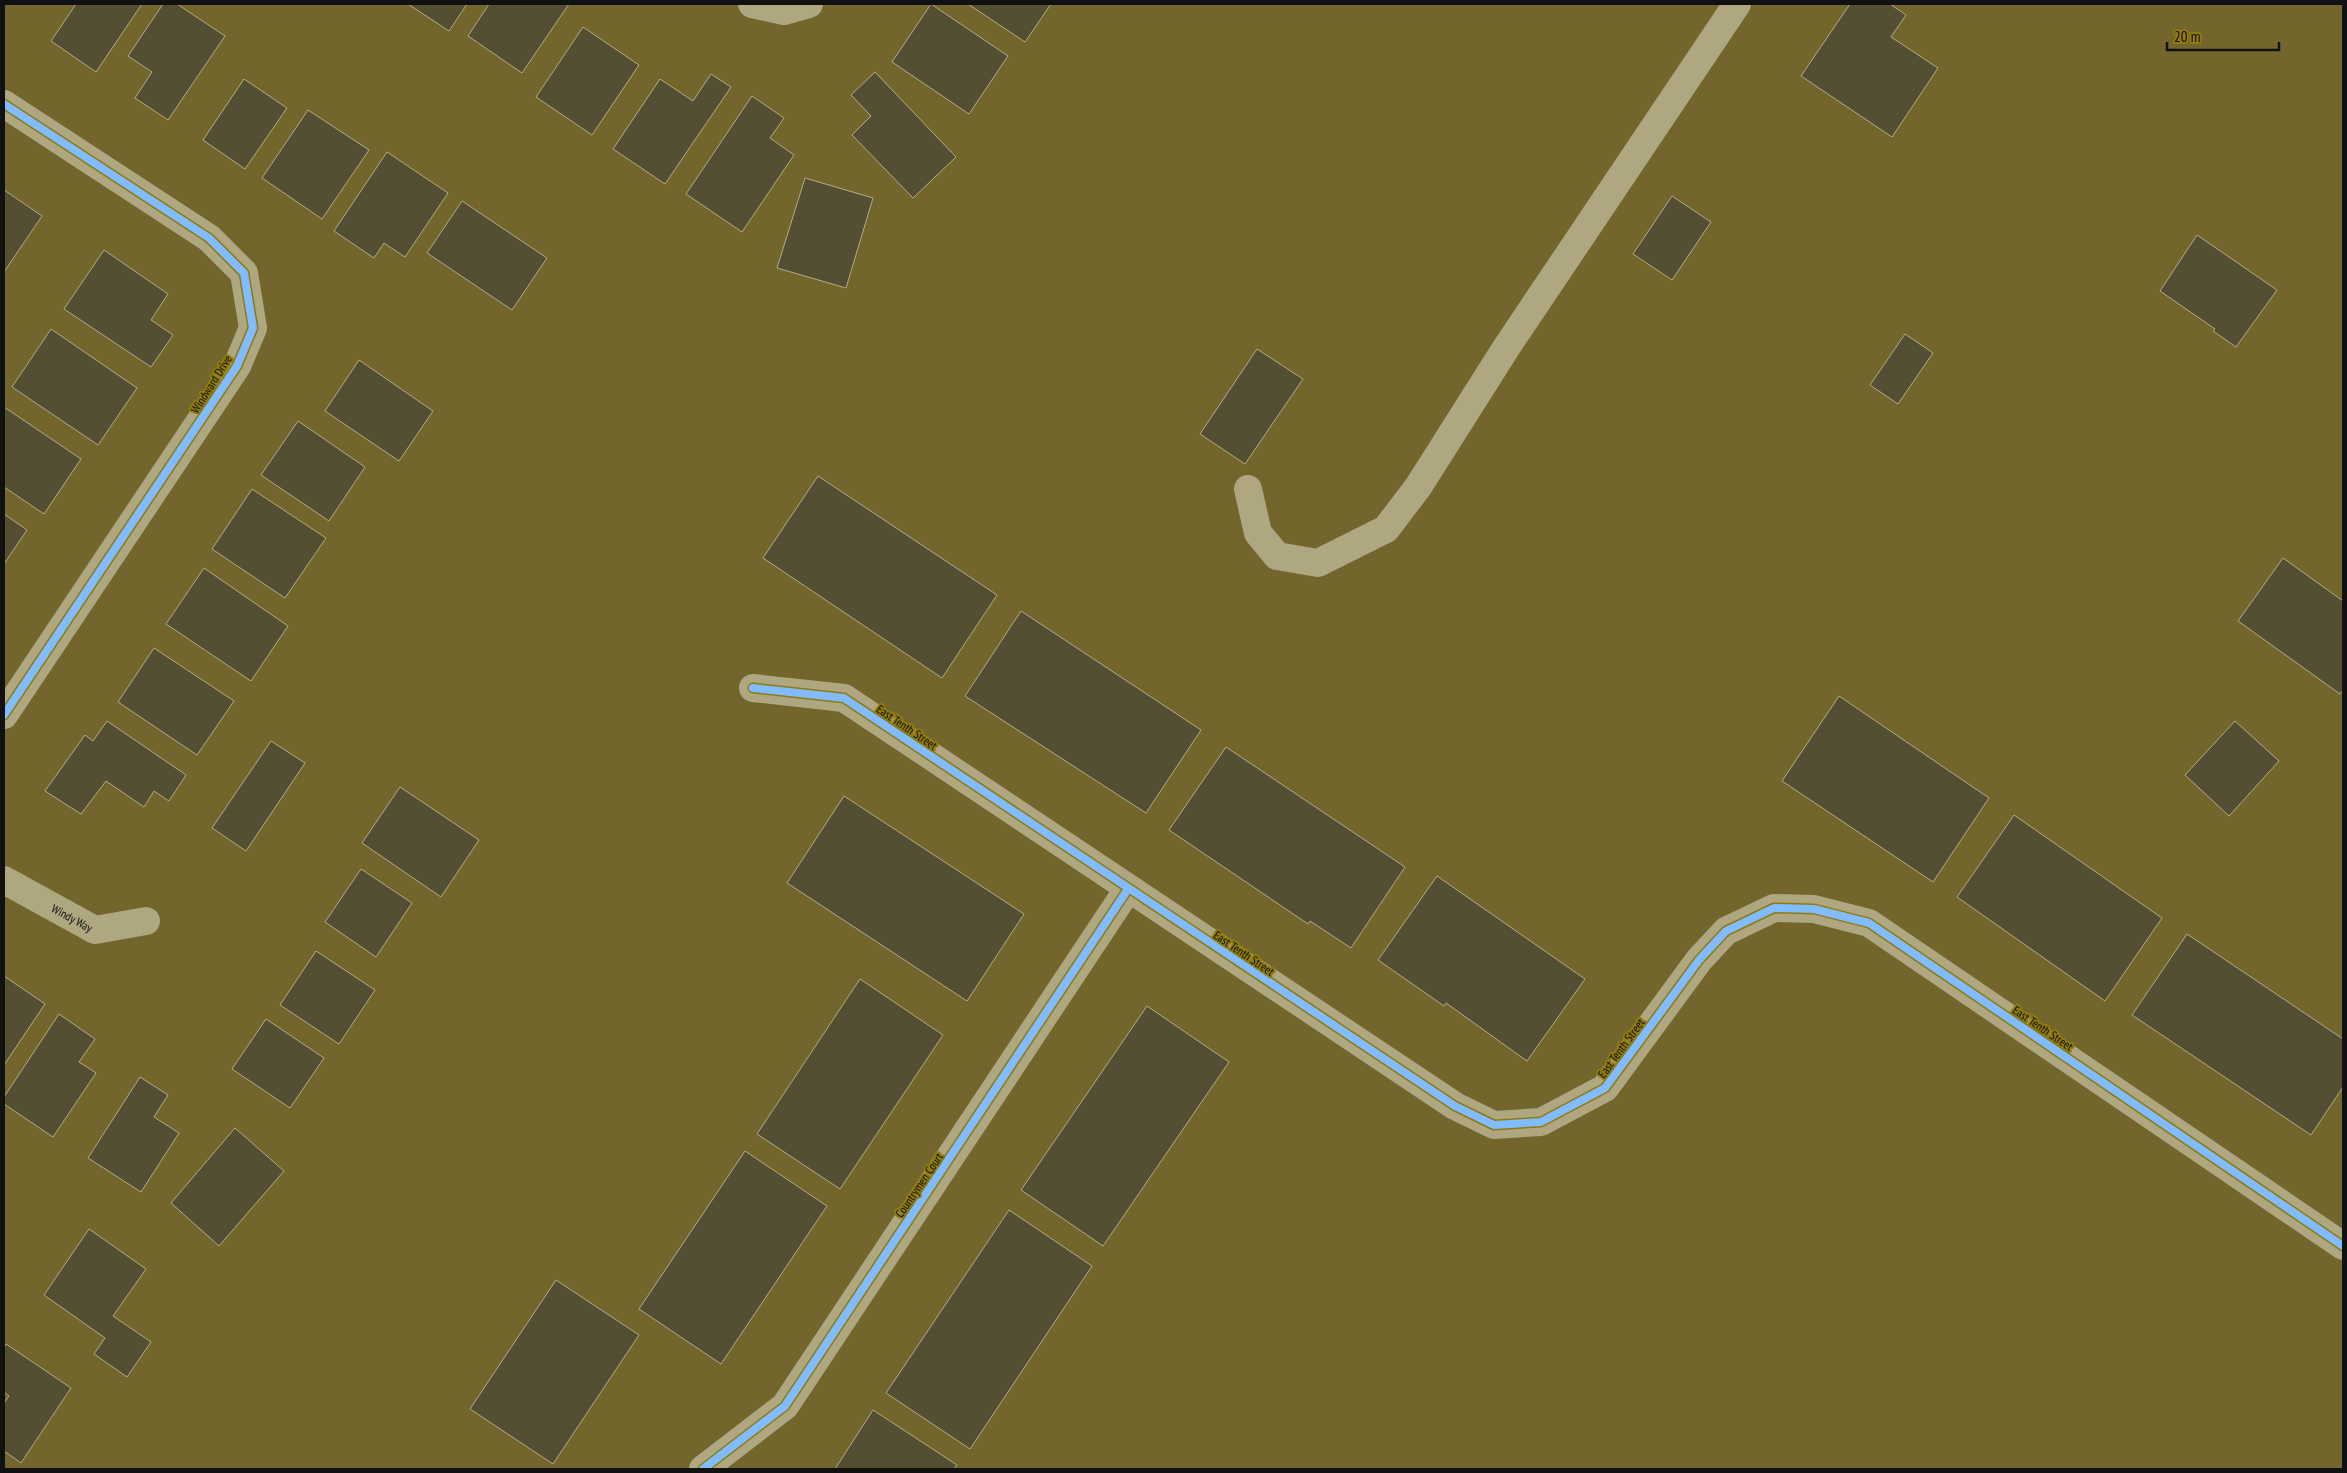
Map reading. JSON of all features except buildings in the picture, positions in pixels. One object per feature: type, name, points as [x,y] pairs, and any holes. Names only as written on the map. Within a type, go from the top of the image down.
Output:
[{"type":"street","points":[[752,4],[784,11],[809,4]]},
{"type":"street","points":[[1248,489],[1258,533],[1277,556],[1318,564],[1386,529],[1418,487],[1506,348],[1737,4]]},
{"type":"street","name":"Windward Drive","points":[[4,104],[209,238],[244,274],[253,328],[237,366],[4,715]]},
{"type":"street","name":"East Tenth Street","points":[[753,688],[844,698],[1455,1106],[1494,1125],[1541,1122],[1605,1088],[1699,960],[1726,932],[1774,908],[1814,910],[1869,923],[2343,1246]]},
{"type":"street","name":"Windy Way","points":[[4,880],[95,930],[146,921]]},
{"type":"street","name":"Countrymen Court","points":[[703,1469],[785,1406],[1128,889]]},
{"type":"cycle path","points":[[4,104],[209,238],[244,273],[253,328],[237,366],[4,715]]},
{"type":"cycle path","points":[[753,688],[844,698],[1455,1106],[1494,1125],[1541,1122],[1605,1088],[1699,960],[1726,931],[1774,908],[1814,909],[1869,923],[2343,1246]]},
{"type":"cycle path","points":[[703,1469],[785,1406],[1128,889]]}]
